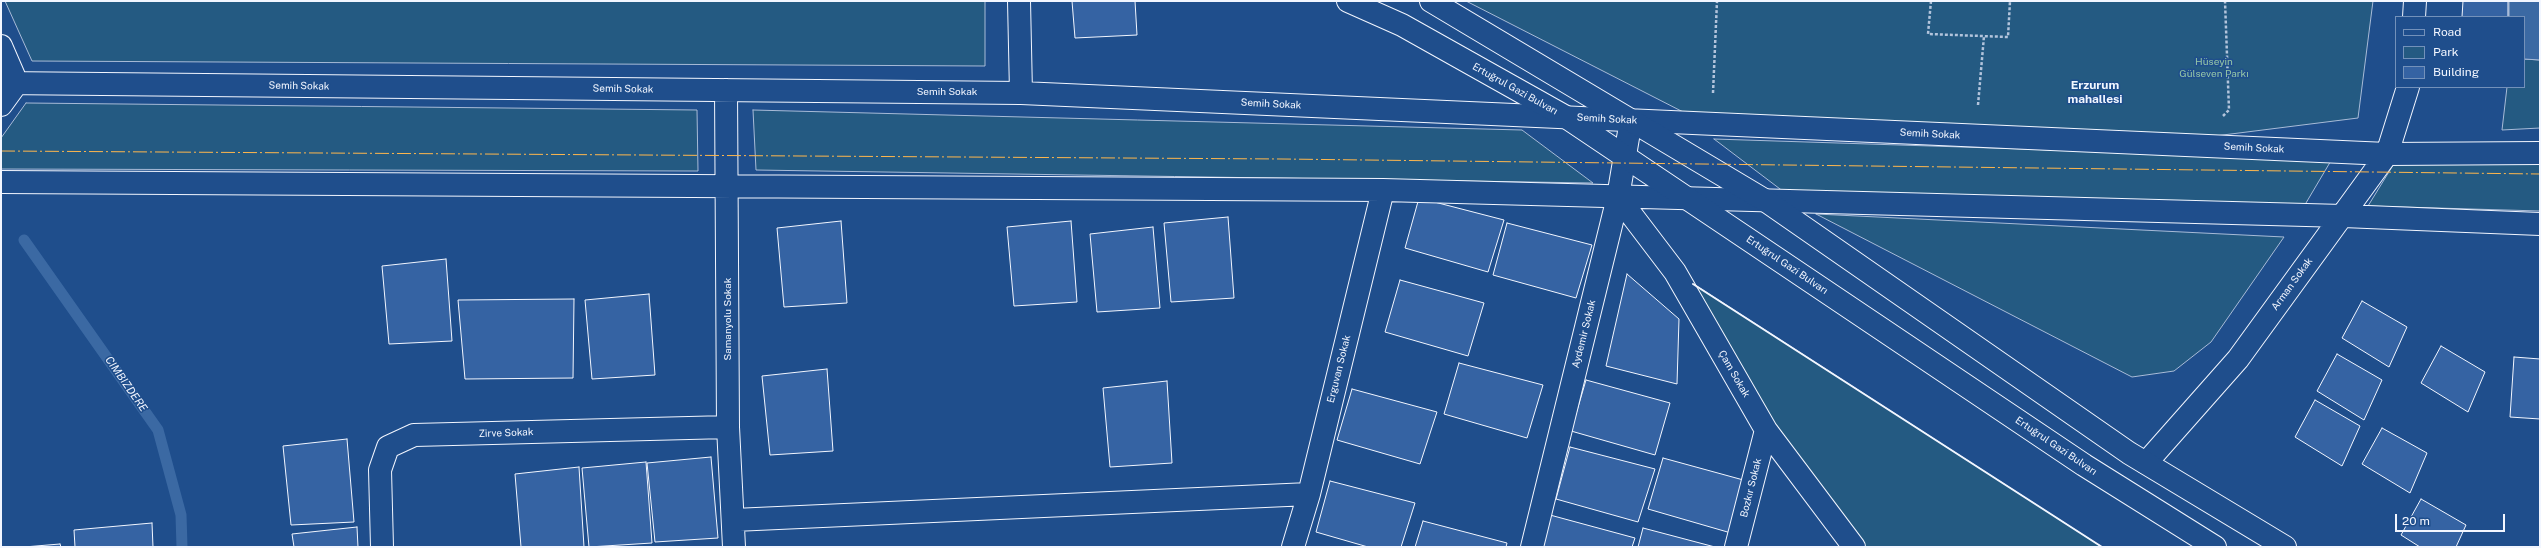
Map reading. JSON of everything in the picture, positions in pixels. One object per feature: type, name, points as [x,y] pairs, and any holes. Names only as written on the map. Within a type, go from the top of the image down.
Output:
[{"type":"street","points":[[1019,1],[1021,93]]},
{"type":"street","name":"Ertuğrul Gazi Bulvarı","points":[[1348,1],[1402,25],[1566,117],[2084,465],[2215,547]]},
{"type":"street","points":[[1431,1],[1766,201],[2146,463],[2285,547]]},
{"type":"street","points":[[2414,16],[2416,1]]},
{"type":"street","points":[[1,46],[9,83],[1,105]]},
{"type":"street","name":"Semih Sokak","points":[[9,83],[1021,93],[2387,154],[2540,153]]},
{"type":"street","name":"Arman Sokak","points":[[2146,463],[2238,359],[2387,154],[2408,88]]},
{"type":"street","name":"Samanyolu Sokak","points":[[726,90],[728,188],[728,427],[734,520],[734,547]]},
{"type":"street","name":"Aydemir Sokak","points":[[1532,547],[1618,197],[1631,120]]},
{"type":"street","points":[[1,182],[728,188],[1382,190],[2343,216],[2540,224]]},
{"type":"street","name":"Erguvan Sokak","points":[[1293,547],[1309,494],[1382,190]]},
{"type":"street","name":"Çam Sokak","points":[[1618,197],[1675,272],[1766,430],[1854,547]]},
{"type":"street","name":"Zirve Sokak","points":[[382,547],[380,470],[388,447],[414,435],[728,427]]},
{"type":"street","name":"Bozkır Sokak","points":[[1736,547],[1766,430]]},
{"type":"street","points":[[734,520],[1309,494]]},
{"type":"path","points":[[1713,96],[1717,1]]},
{"type":"path","points":[[1931,1],[1928,34],[2008,37],[2010,1]]},
{"type":"path","points":[[2220,119],[2229,110],[2225,1]]},
{"type":"path","points":[[1977,112],[1984,36]]},
{"type":"green space","points":[[5,1],[985,1],[985,66],[32,61]]},
{"type":"green space","name":"Hüseyin Gülseven Parkı","points":[[1466,1],[2373,1],[2358,118],[2215,136],[1691,116]]},
{"type":"green space","points":[[2525,59],[2540,60],[2540,128],[2502,130],[2507,88],[2525,88]]},
{"type":"green space","points":[[26,103],[697,110],[698,171],[1,169],[1,138]]},
{"type":"green space","points":[[753,110],[1522,130],[1593,183],[756,170]]},
{"type":"green space","points":[[1714,139],[2332,159],[2303,208],[1784,192]]},
{"type":"green space","points":[[2395,162],[2540,162],[2540,211],[2368,206]]},
{"type":"green space","points":[[1816,214],[2284,237],[2211,342],[2174,371],[2132,377]]},
{"type":"green space","points":[[1675,272],[2102,547],[1854,547]]},
{"type":"shaded area","points":[[2509,1],[2540,1],[2540,60],[2525,59],[2525,16],[2509,16]]},
{"type":"building","points":[[1072,1],[1135,1],[1137,35],[1075,38]]},
{"type":"building","points":[[2463,1],[2508,1],[2508,16],[2462,16]]},
{"type":"building","points":[[1419,198],[1504,220],[1488,272],[1405,248]]},
{"type":"building","points":[[1228,217],[1234,298],[1171,302],[1164,223]]},
{"type":"building","points":[[841,221],[847,303],[784,307],[777,228]]},
{"type":"building","points":[[1071,221],[1077,302],[1014,306],[1007,227]]},
{"type":"building","points":[[1507,223],[1592,245],[1576,298],[1493,275]]},
{"type":"building","points":[[1153,227],[1160,308],[1097,312],[1090,234]]},
{"type":"building","points":[[446,259],[452,341],[389,344],[382,266]]},
{"type":"building","points":[[1627,274],[1679,319],[1677,384],[1606,366]]},
{"type":"building","points":[[1400,280],[1484,303],[1468,356],[1385,332]]},
{"type":"building","points":[[649,294],[655,375],[592,379],[585,300]]},
{"type":"building","points":[[574,299],[573,378],[465,379],[458,300]]},
{"type":"building","points":[[2362,301],[2407,327],[2389,367],[2342,338]]},
{"type":"building","points":[[2441,346],[2485,372],[2468,412],[2421,383]]},
{"type":"building","points":[[2337,354],[2382,380],[2364,420],[2317,391]]},
{"type":"building","points":[[2514,357],[2540,359],[2540,419],[2510,417]]},
{"type":"building","points":[[1459,363],[1543,385],[1527,438],[1444,414]]},
{"type":"building","points":[[827,369],[833,451],[770,455],[762,376]]},
{"type":"building","points":[[1586,380],[1670,403],[1655,455],[1571,431]]},
{"type":"building","points":[[1167,381],[1172,463],[1110,467],[1103,388]]},
{"type":"building","points":[[1352,389],[1437,412],[1420,464],[1337,440]]},
{"type":"building","points":[[2315,400],[2360,426],[2342,466],[2295,437]]},
{"type":"building","points":[[2382,428],[2427,453],[2410,493],[2362,464]]},
{"type":"building","points":[[347,439],[354,522],[291,525],[283,446]]},
{"type":"building","points":[[1570,447],[1655,469],[1638,522],[1556,499]]},
{"type":"building","points":[[711,457],[718,538],[655,542],[647,463]]},
{"type":"building","points":[[1663,458],[1747,481],[1731,533],[1648,509]]},
{"type":"building","points":[[646,462],[652,543],[589,547],[582,468]]},
{"type":"building","points":[[579,467],[584,547],[521,547],[515,474]]},
{"type":"building","points":[[1330,481],[1415,503],[1401,547],[1368,547],[1316,532]]},
{"type":"building","points":[[2421,499],[2466,525],[2456,547],[2420,547],[2401,535]]},
{"type":"building","points":[[1550,515],[1635,538],[1632,547],[1541,547]]},
{"type":"building","points":[[1423,521],[1507,543],[1506,547],[1415,547]]},
{"type":"building","points":[[152,523],[153,547],[75,547],[74,530]]},
{"type":"building","points":[[357,527],[358,547],[294,547],[292,534]]},
{"type":"building","points":[[1643,528],[1715,547],[1638,547]]},
{"type":"building","points":[[60,544],[61,547],[24,547]]},
{"type":"waterway","name":"CIMBIZDERE","points":[[24,240],[158,430],[181,515],[182,547]]},
{"type":"wall","points":[[1693,284],[2102,547]]},
{"type":"power","points":[[1,151],[1282,159],[2540,174]]},
{"type":"district","name":"Erzurum mahallesi","points":[[2095,92]]}]
